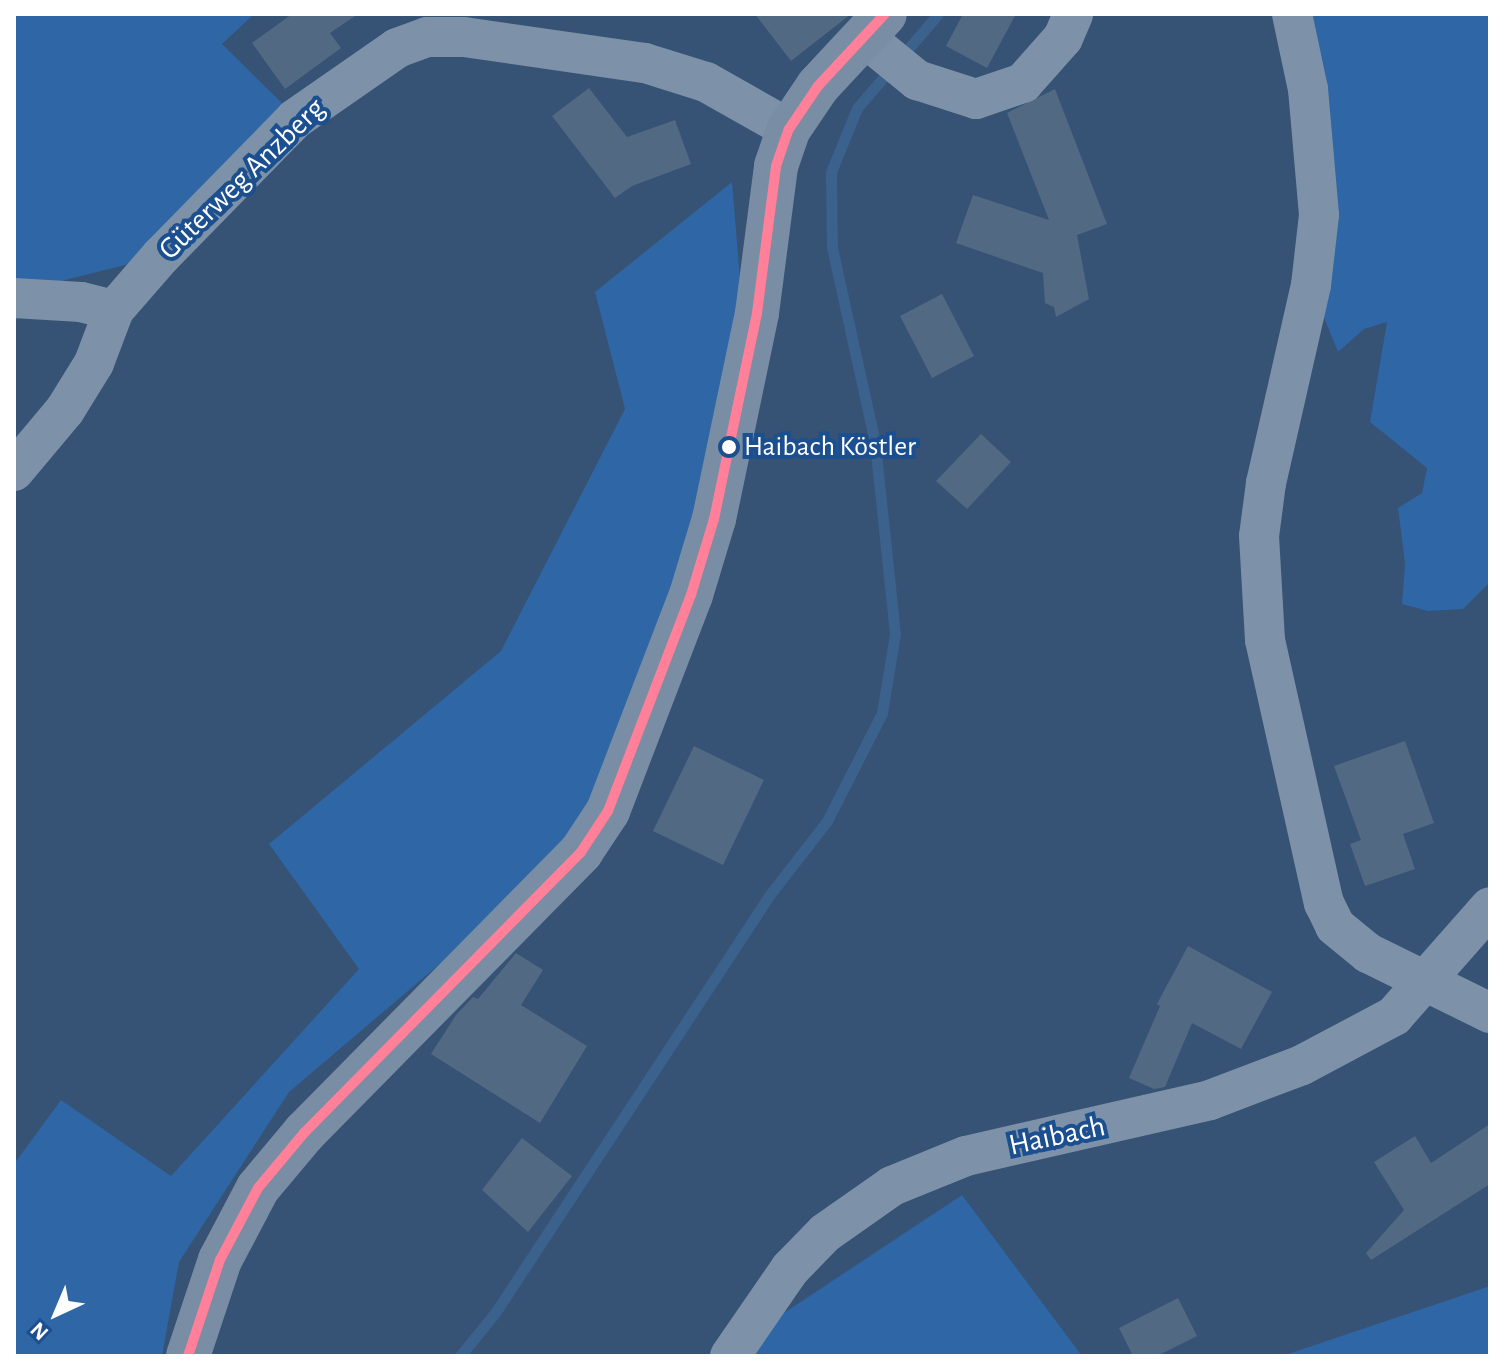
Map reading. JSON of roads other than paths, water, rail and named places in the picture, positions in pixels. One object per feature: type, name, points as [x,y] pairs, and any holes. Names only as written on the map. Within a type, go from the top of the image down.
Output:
[{"type":"main road","points":[[188,1356],[220,1260],[258,1188],[304,1133],[581,852],[608,811],[691,595],[714,519],[757,313],[776,166],[789,129],[884,44]]},
{"type":"street","points":[[884,44],[959,98],[1004,92],[1043,64],[1073,14]]},
{"type":"street","points":[[1292,14],[1308,89],[1319,215],[1311,285],[1266,483],[1259,536],[1257,585],[1265,640],[1324,903],[1335,926],[1368,953],[1431,979],[1490,1013]]},
{"type":"street","name":"Güterweg Anzberg","points":[[14,471],[65,410],[94,363],[114,310],[295,119],[368,65],[427,37],[464,37],[674,69],[789,129]]},
{"type":"street","points":[[14,298],[81,302],[114,310]]},
{"type":"street","name":"Haibach","points":[[730,1356],[790,1269],[825,1233],[892,1186],[966,1156],[1167,1111],[1261,1082],[1364,1034],[1394,1016],[1431,979],[1490,907]]},
{"type":"waterway","points":[[460,1356],[495,1313],[768,897],[827,821],[882,713],[895,634],[875,443],[832,248],[831,172],[857,108],[938,14]]},
{"type":"place","name":"Haibach Köstler","points":[[729,447]]}]
